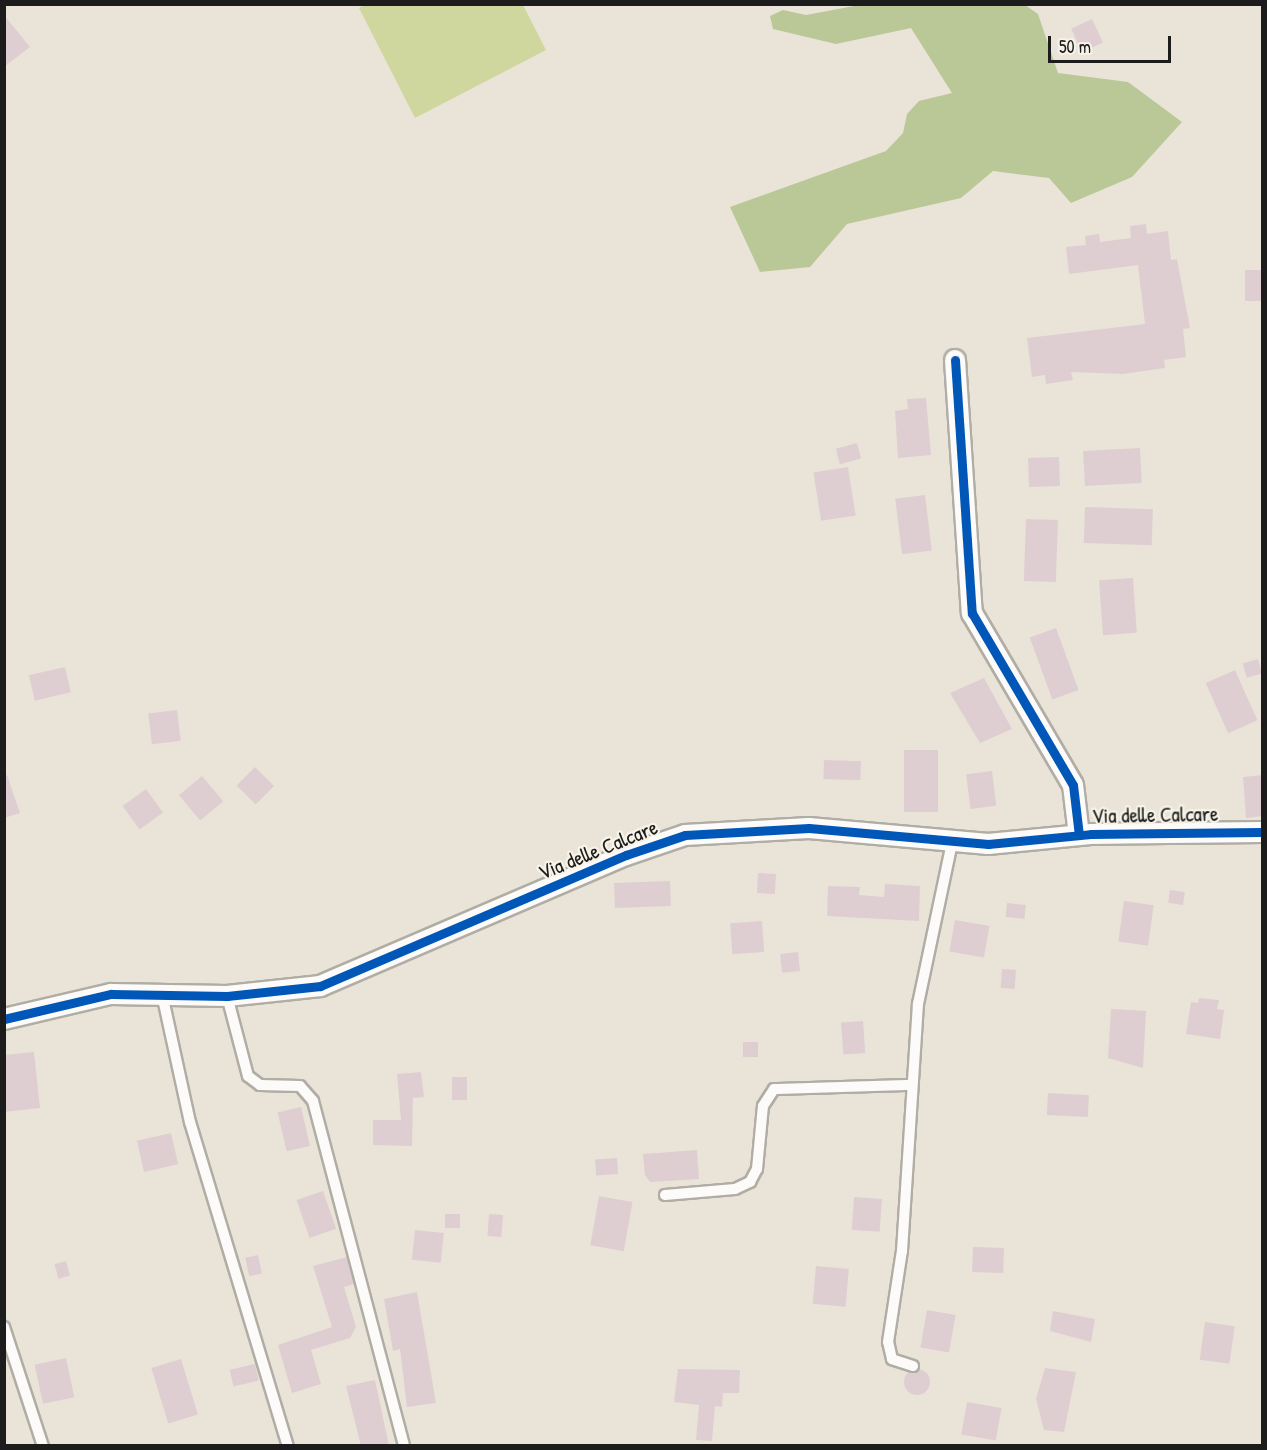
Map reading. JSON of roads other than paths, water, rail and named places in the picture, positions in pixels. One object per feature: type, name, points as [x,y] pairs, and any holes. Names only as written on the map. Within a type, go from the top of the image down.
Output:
[{"type":"street","points":[[955,360],[972,613],[986,645],[1073,785],[1079,835]]},
{"type":"street","name":"Via delle Calcare","points":[[4,1019],[89,997],[162,994],[227,996],[327,984],[676,837],[809,828],[952,843],[1079,835],[1263,832]]},
{"type":"lane","points":[[913,1366],[896,1362],[888,1347],[902,1251],[909,1085],[918,1004],[952,843]]},
{"type":"lane","points":[[162,994],[190,1122],[288,1446]]},
{"type":"lane","points":[[227,996],[252,1081],[300,1086],[313,1101],[404,1445]]},
{"type":"lane","points":[[666,1195],[735,1189],[750,1182],[757,1169],[764,1102],[774,1089],[909,1085]]},
{"type":"lane","points":[[4,1327],[43,1446]]}]
